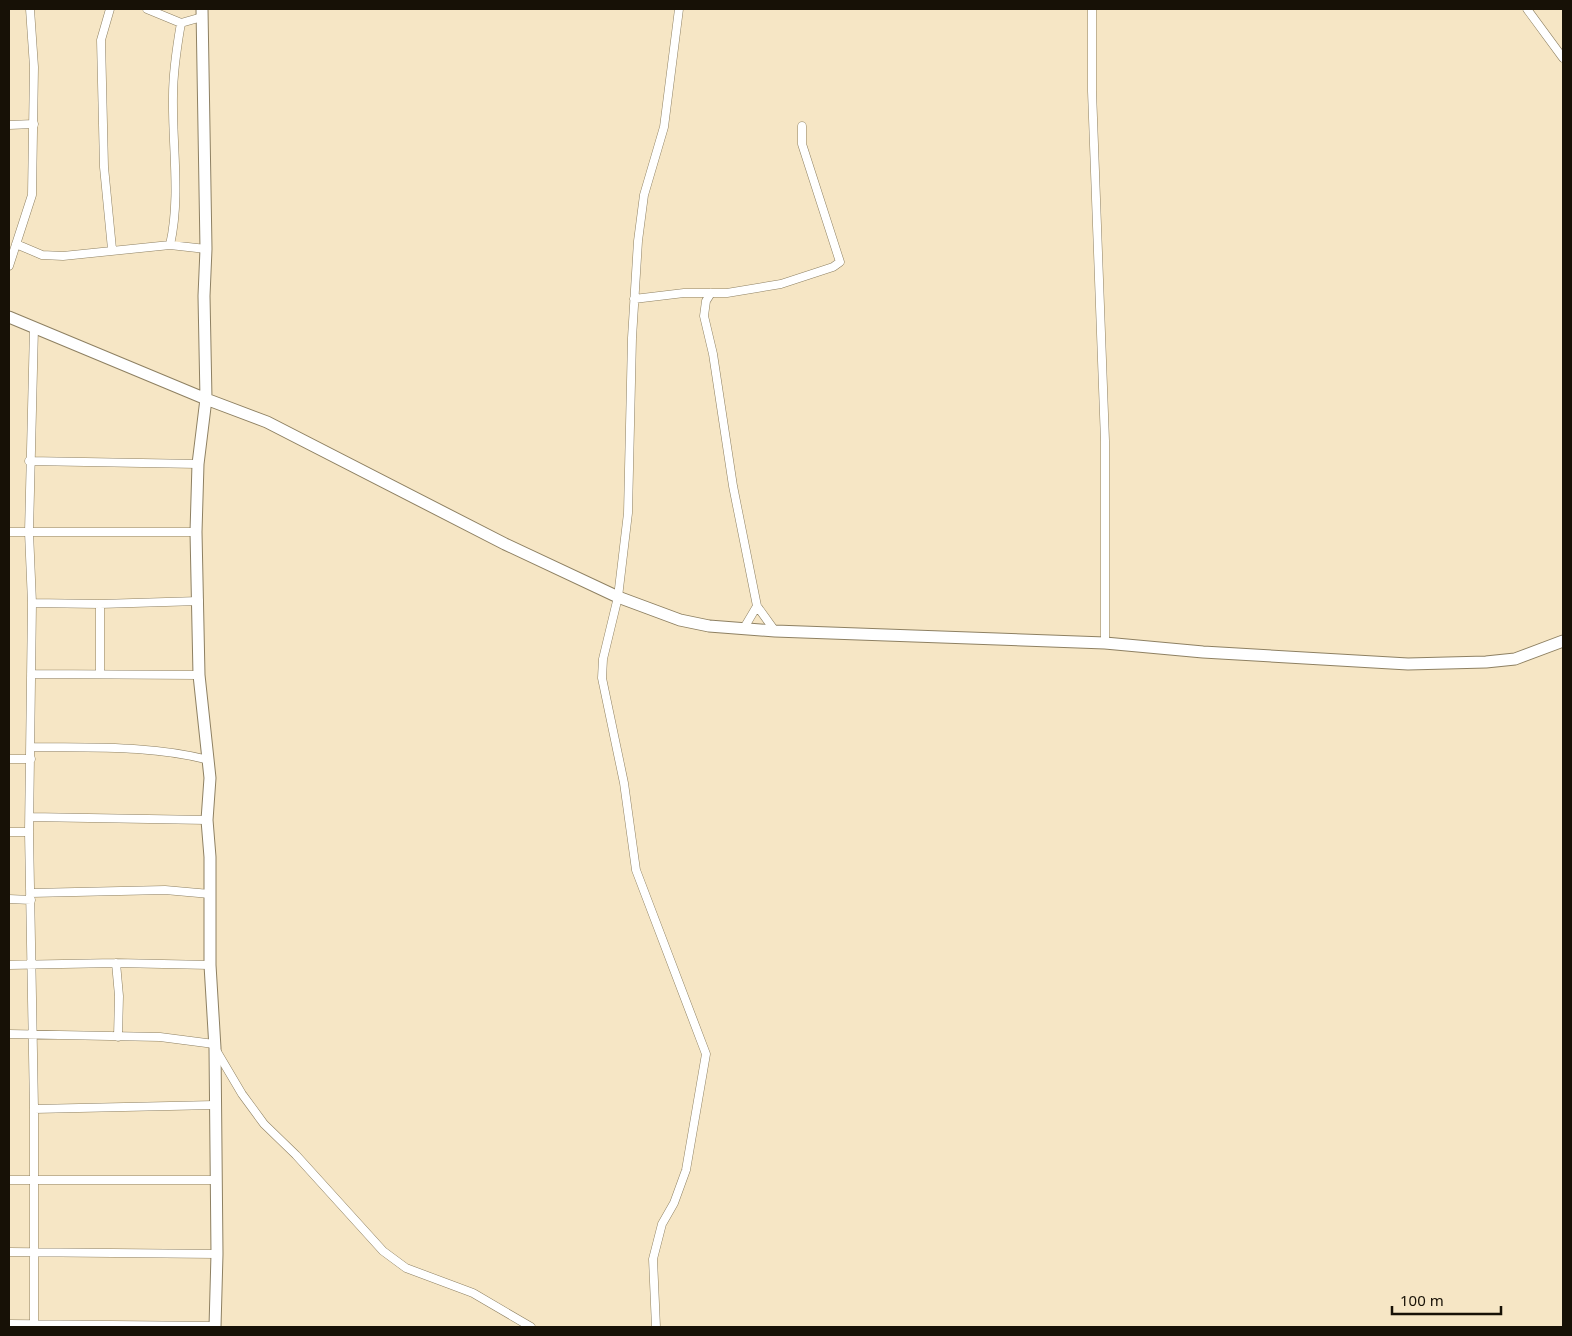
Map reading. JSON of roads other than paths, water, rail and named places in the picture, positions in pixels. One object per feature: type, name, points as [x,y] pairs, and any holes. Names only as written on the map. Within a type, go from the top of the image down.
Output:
[{"type":"street","points":[[9,266],[32,195],[34,67],[30,9]]},
{"type":"street","points":[[110,9],[101,40],[104,167],[112,249]]},
{"type":"street","points":[[9,1324],[34,1326],[215,1326],[217,1254],[215,1105],[207,820],[210,760],[199,674],[199,601],[196,532],[198,464],[206,399],[204,296],[206,249],[202,13],[181,23],[148,9]]},
{"type":"street","points":[[656,1327],[653,1259],[655,1248],[662,1224],[674,1203],[686,1170],[706,1054],[641,884],[631,846],[624,784],[602,678],[603,659],[618,597],[628,513],[636,261],[644,195],[664,127],[679,9]]},
{"type":"street","points":[[1092,9],[1092,91],[1105,441],[1105,643]]},
{"type":"street","points":[[1527,9],[1563,58]]},
{"type":"street","points":[[170,245],[174,228],[176,194],[173,95],[181,23]]},
{"type":"street","points":[[9,125],[34,124]]},
{"type":"street","points":[[634,299],[684,293],[727,293],[781,284],[833,267],[840,262],[802,144],[802,126]]},
{"type":"street","points":[[16,244],[42,255],[63,256],[112,249],[170,245],[206,249]]},
{"type":"street","points":[[711,293],[706,301],[704,316],[713,354],[733,486],[757,606],[775,631]]},
{"type":"street","points":[[9,317],[206,399],[267,422],[408,493],[454,519],[618,597],[680,620],[775,631],[1105,643],[1202,652],[1408,664],[1486,662],[1515,659],[1538,652],[1563,641]]},
{"type":"street","points":[[34,328],[29,461],[32,603],[29,832],[34,1109],[34,1326]]},
{"type":"street","points":[[29,461],[198,464]]},
{"type":"street","points":[[9,532],[196,532]]},
{"type":"street","points":[[32,603],[100,604],[199,601]]},
{"type":"street","points":[[100,604],[100,673]]},
{"type":"street","points":[[744,628],[757,606]]},
{"type":"street","points":[[31,674],[199,674]]},
{"type":"street","points":[[31,747],[158,749],[210,760]]},
{"type":"street","points":[[9,759],[31,759]]},
{"type":"street","points":[[30,818],[207,820]]},
{"type":"street","points":[[9,832],[29,832]]},
{"type":"street","points":[[9,899],[165,890],[210,894]]},
{"type":"street","points":[[9,964],[116,963],[210,965]]},
{"type":"street","points":[[116,963],[118,1037]]},
{"type":"street","points":[[9,1034],[160,1037],[214,1046]]},
{"type":"street","points":[[214,1046],[242,1094],[269,1130],[296,1155],[383,1251],[406,1268],[472,1293],[531,1327]]},
{"type":"street","points":[[34,1109],[215,1105]]},
{"type":"street","points":[[9,1180],[215,1180]]},
{"type":"street","points":[[9,1252],[217,1254]]}]
